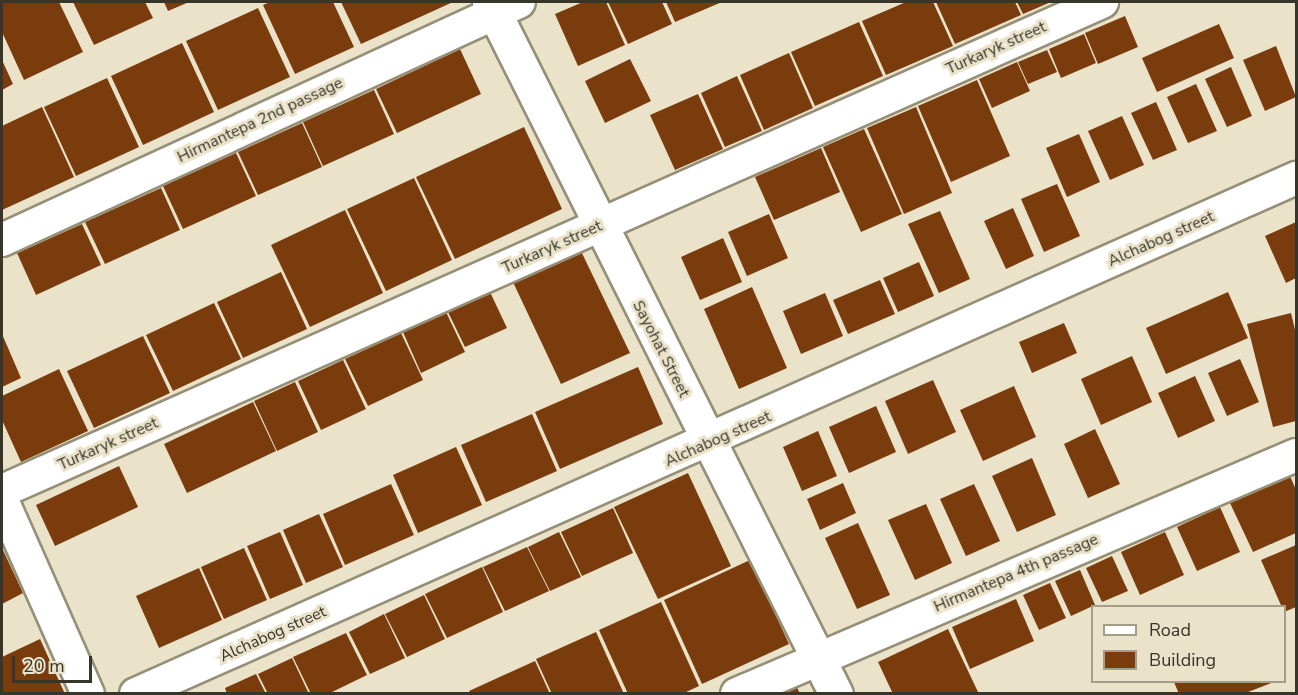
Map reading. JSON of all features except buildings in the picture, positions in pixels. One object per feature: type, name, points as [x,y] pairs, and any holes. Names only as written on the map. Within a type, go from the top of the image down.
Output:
[{"type":"street","name":"Turkaryk street","points":[[2,491],[1102,2]]},
{"type":"street","name":"Sayohat Street","points":[[501,5],[598,227],[836,693]]},
{"type":"street","name":"Hirmantepa 2nd passage","points":[[2,240],[501,5]]},
{"type":"street","name":"Alchabog street","points":[[136,693],[709,443],[1296,178]]},
{"type":"street","name":"Hirmantepa 4th passage","points":[[737,693],[1296,455]]},
{"type":"street","points":[[2,500],[88,693]]}]
